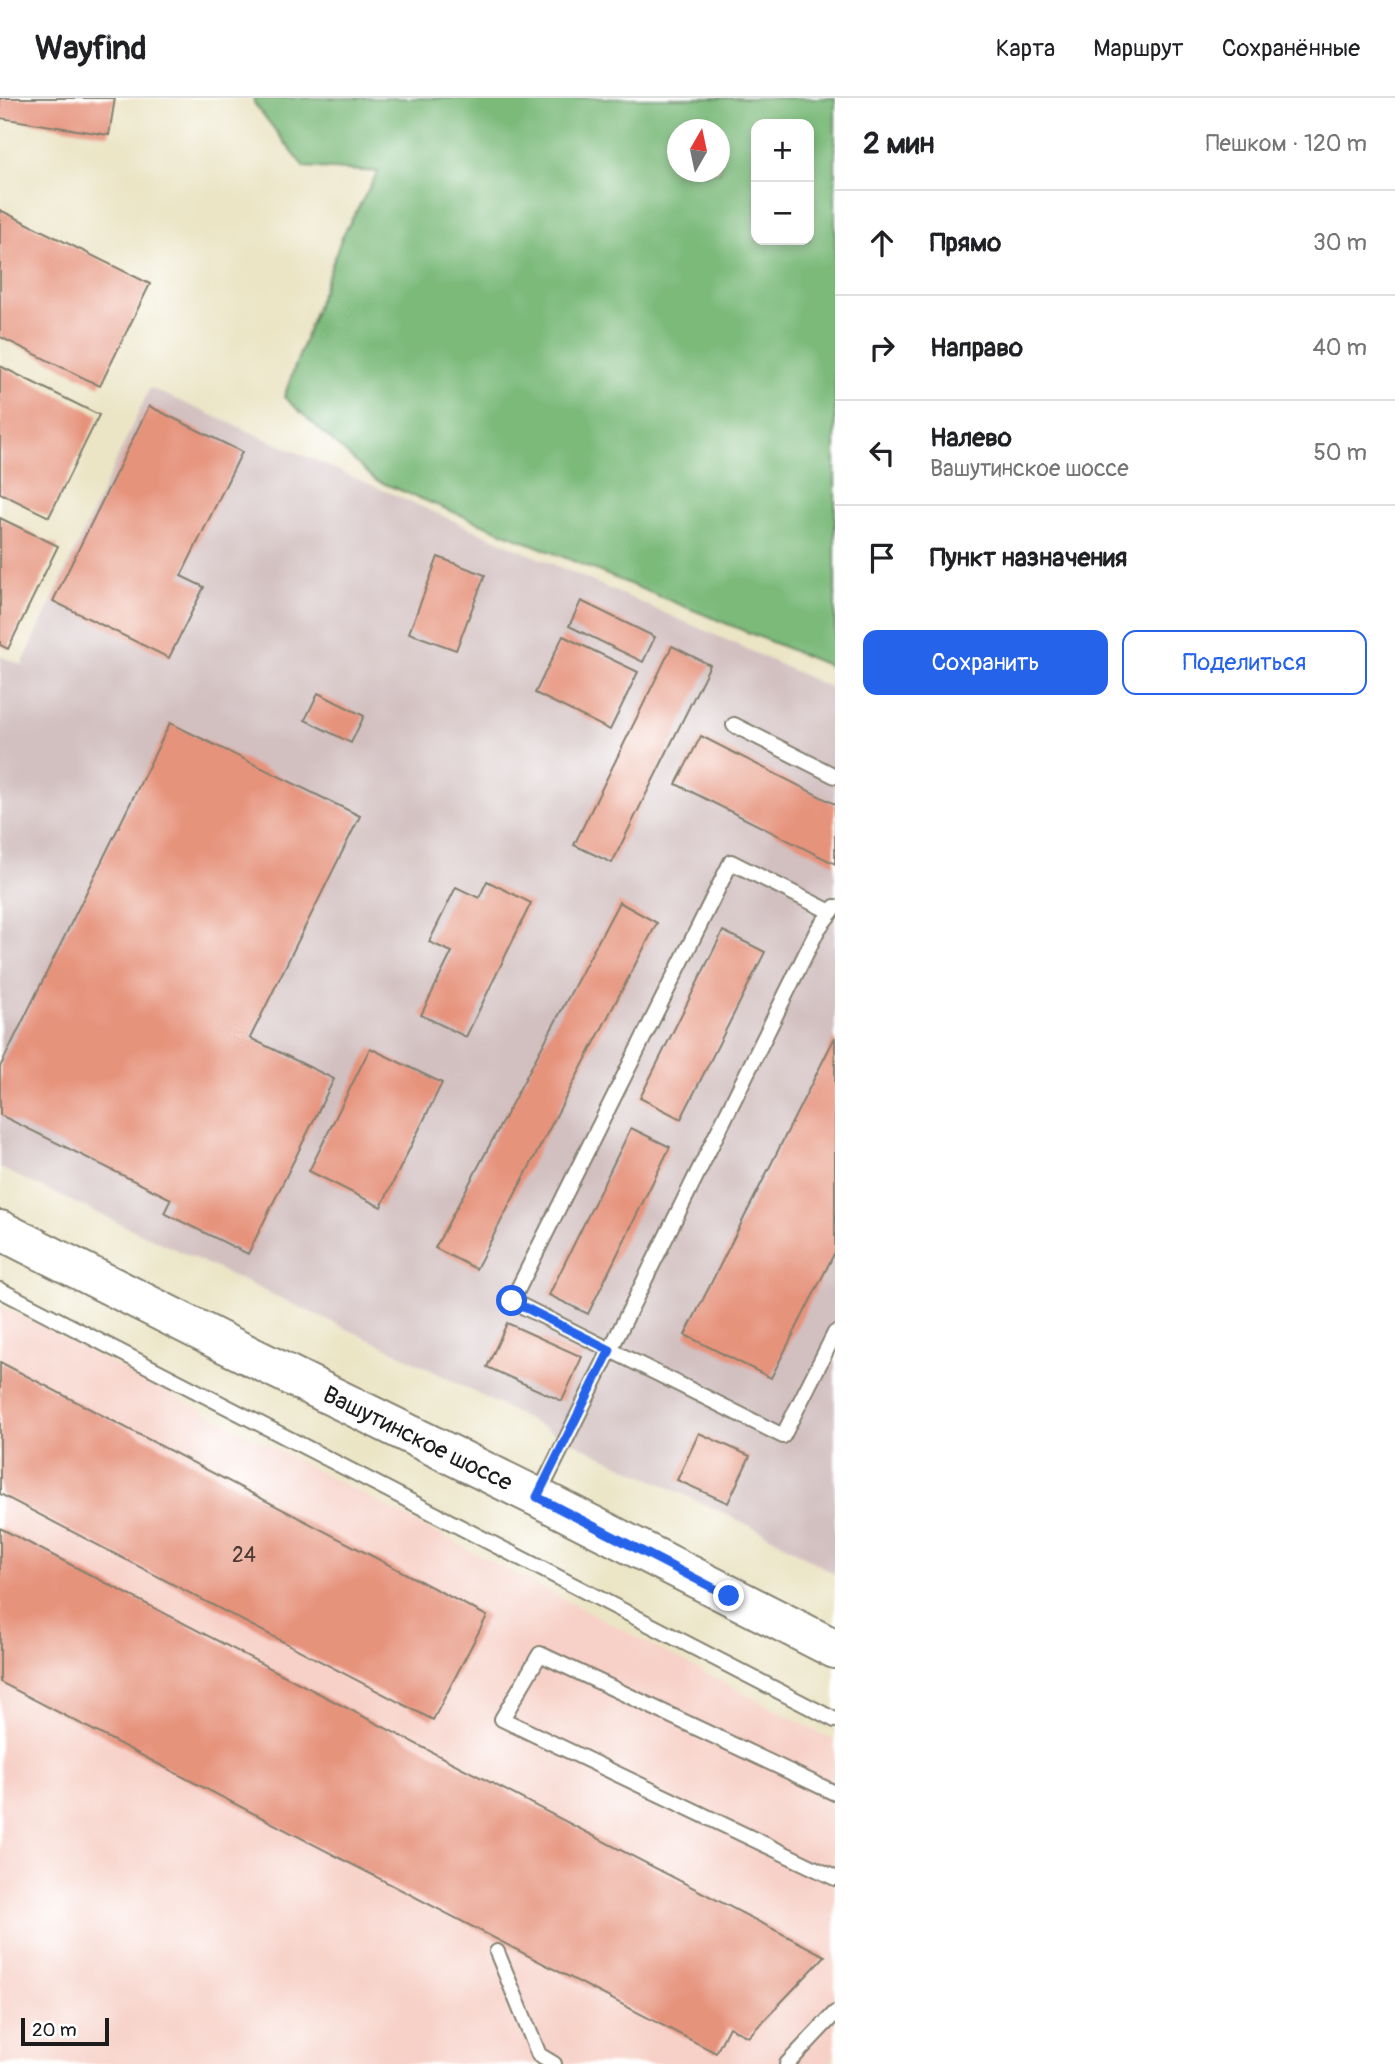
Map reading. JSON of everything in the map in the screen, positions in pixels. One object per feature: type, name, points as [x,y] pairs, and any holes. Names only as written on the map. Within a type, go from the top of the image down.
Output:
[{"type":"street","name":"Вашутинское шоссе","points":[[0,1230],[537,1497],[835,1649]]},
{"type":"lane","points":[[734,725],[835,776]]},
{"type":"lane","points":[[537,1497],[610,1350],[818,929],[833,909],[731,862],[512,1301],[610,1350],[783,1436],[835,1332]]},
{"type":"lane","points":[[0,1290],[835,1720]]},
{"type":"lane","points":[[835,1793],[540,1654],[502,1719],[835,1878]]},
{"type":"lane","points":[[497,1952],[539,2055],[554,2064]]},
{"type":"lane","points":[[787,2064],[835,2013]]},
{"type":"shaded area","points":[[150,388],[835,690],[835,1574],[763,1532],[566,1439],[388,1348],[0,1168],[0,656],[22,665]]},
{"type":"shaded area","points":[[0,1305],[835,1741],[835,2056],[828,2064],[0,2064]]},
{"type":"green space","points":[[254,98],[835,98],[835,668],[375,480],[284,397],[342,237],[378,172],[304,167],[254,103]]},
{"type":"building","points":[[0,98],[115,98],[109,135],[0,118]]},
{"type":"building","points":[[0,210],[150,284],[100,386],[0,337]]},
{"type":"building","points":[[0,366],[99,415],[49,517],[0,493]]},
{"type":"building","points":[[149,406],[242,452],[181,576],[204,587],[169,658],[53,601]]},
{"type":"building","points":[[0,518],[58,546],[8,649],[0,645]]},
{"type":"building","points":[[438,557],[485,575],[456,650],[409,633]]},
{"type":"building","points":[[581,601],[655,637],[643,662],[569,626]]},
{"type":"building","points":[[563,636],[638,672],[610,730],[535,693]]},
{"type":"building","points":[[672,646],[710,665],[612,863],[574,845]]},
{"type":"building","points":[[318,693],[364,716],[351,743],[305,720]]},
{"type":"building","points":[[170,723],[360,816],[250,1038],[334,1079],[248,1254],[164,1213],[171,1199],[0,1115],[0,1067]]},
{"type":"building","points":[[701,736],[835,804],[835,864],[676,784]]},
{"type":"building","points":[[487,881],[531,903],[466,1037],[421,1015],[452,952],[429,942],[456,887],[479,898]]},
{"type":"building","points":[[619,902],[657,923],[476,1269],[435,1248]]},
{"type":"building","points":[[723,931],[765,952],[681,1119],[640,1098]]},
{"type":"building","points":[[835,1037],[835,1252],[771,1378],[685,1335]]},
{"type":"building","points":[[370,1048],[442,1083],[381,1207],[309,1171]]},
{"type":"building","points":[[631,1128],[670,1147],[588,1314],[549,1295]]},
{"type":"building","points":[[507,1323],[582,1357],[562,1401],[487,1367]]},
{"type":"building","points":[[0,1362],[487,1616],[433,1720],[0,1494]]},
{"type":"building","points":[[699,1433],[750,1456],[728,1503],[677,1480]]},
{"type":"building","points":[[0,1528],[825,1956],[748,2037],[729,2027],[716,2053],[0,1682]]},
{"type":"route","points":[[512,1301],[610,1350],[537,1497],[729,1596]]}]
